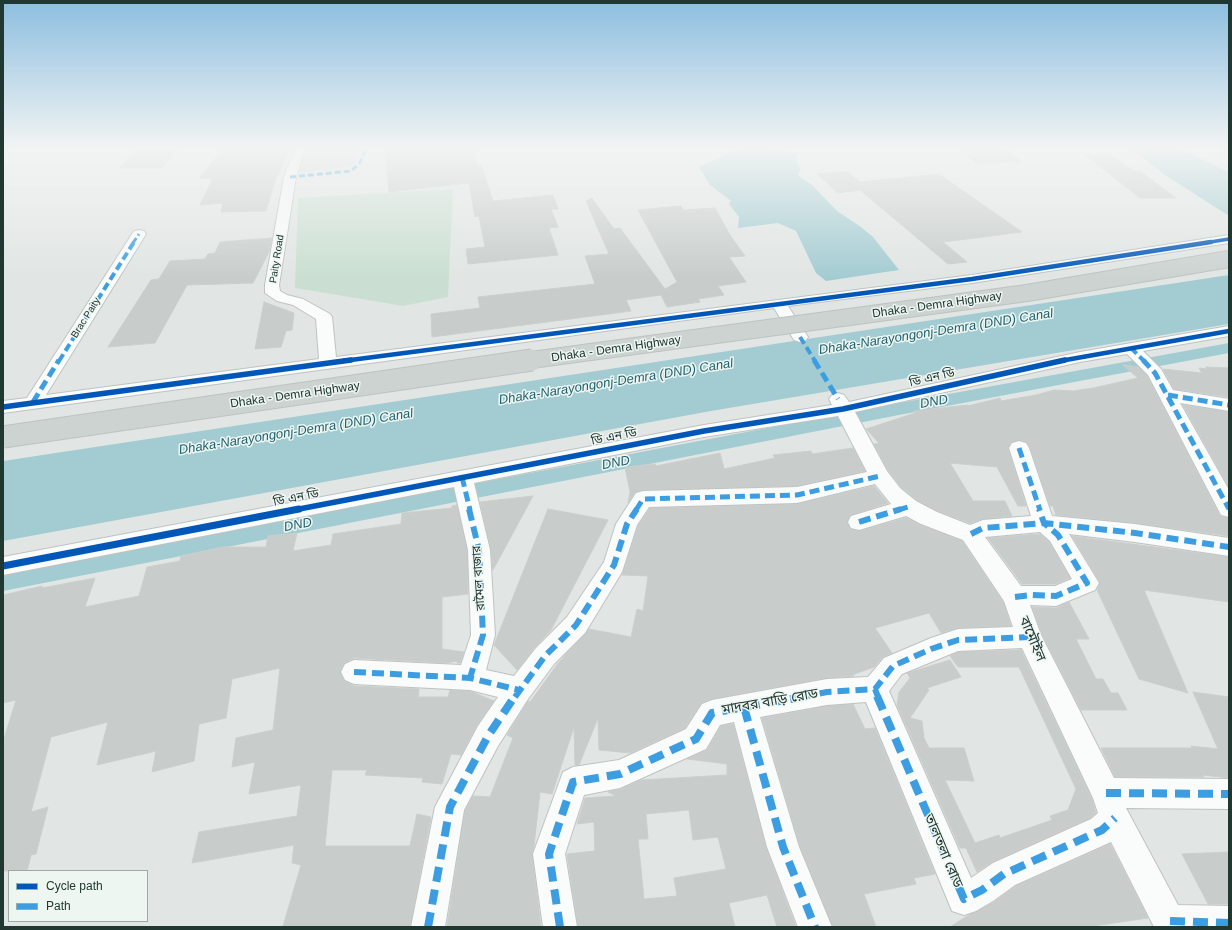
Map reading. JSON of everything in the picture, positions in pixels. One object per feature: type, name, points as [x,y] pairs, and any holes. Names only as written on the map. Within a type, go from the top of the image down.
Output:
[{"type":"main road","name":"Dhaka - Demra Highway","points":[[3,422],[459,358],[1014,284],[1229,248]]},
{"type":"main road","name":"Dhaka - Demra Highway","points":[[3,437],[453,371],[1027,293],[1229,260]]},
{"type":"street","name":"Paity Road","points":[[288,191],[272,285],[273,293],[282,298],[298,302],[324,317],[328,364]]},
{"type":"street","name":"Brac Paity","points":[[33,402],[139,234]]},
{"type":"street","points":[[3,407],[778,303],[972,279],[1229,239]]},
{"type":"street","points":[[778,303],[800,336]]},
{"type":"street","name":"ডি এন ডি","points":[[3,566],[1080,357],[1229,330]]},
{"type":"street","points":[[1131,348],[1154,370],[1229,509]]},
{"type":"street","points":[[1168,395],[1229,405]]},
{"type":"street","points":[[840,404],[880,476],[893,493],[908,507],[943,524],[971,534],[983,528],[1044,523],[1135,533],[1229,547]]},
{"type":"street","points":[[1015,597],[1032,595],[1056,596],[1087,583],[1058,536],[1044,523],[1019,448]]},
{"type":"street","points":[[428,927],[450,808],[488,736],[519,690],[545,656],[576,625],[614,565],[627,524],[643,499],[797,496],[880,476]]},
{"type":"street","name":"বামৈল বাজার","points":[[462,478],[479,550],[483,635],[470,678]]},
{"type":"street","points":[[859,522],[908,507]]},
{"type":"street","name":"বামৌইল","points":[[971,534],[1015,597],[1029,637],[1111,806],[1171,924]]},
{"type":"street","points":[[875,689],[893,666],[931,649],[958,640],[1029,637]]},
{"type":"street","points":[[354,672],[470,678],[519,690]]},
{"type":"street","name":"মাদবর বাড়ি রোড","points":[[560,927],[549,854],[573,782],[620,774],[696,739],[712,713],[827,692],[875,689]]},
{"type":"street","name":"তালতলা রোড","points":[[875,689],[883,712],[964,899],[982,890],[1004,874],[1034,862],[1102,830],[1111,806]]},
{"type":"street","points":[[744,706],[783,847],[815,927]]},
{"type":"street","points":[[1111,806],[1229,794]]},
{"type":"street","points":[[1171,924],[1229,923]]},
{"type":"green space","points":[[412,191],[453,191],[448,297],[403,306],[295,288],[298,198]]},
{"type":"water","points":[[718,191],[818,191],[837,211],[873,237],[899,270],[826,281],[816,273],[796,231],[778,223],[738,228],[739,217],[729,204],[731,201]]},
{"type":"water","points":[[1191,191],[1229,191],[1229,216]]},
{"type":"water","name":"Dhaka-Narayongonj-Demra (DND) Canal","points":[[1229,275],[1229,324],[711,411],[3,541],[3,461]]},
{"type":"building","points":[[207,191],[272,191],[266,211],[221,212],[223,203],[200,205]]},
{"type":"building","points":[[470,191],[490,191],[493,201],[553,195],[558,209],[551,209],[558,227],[549,228],[558,255],[468,264],[466,249],[485,247],[479,216],[475,217]]},
{"type":"building","points":[[836,191],[850,191],[838,193]]},
{"type":"building","points":[[862,191],[964,191],[1022,232],[943,242],[967,262],[948,264]]},
{"type":"building","points":[[1132,191],[1167,191],[1176,198],[1140,198]]},
{"type":"building","points":[[592,198],[614,229],[620,228],[665,289],[677,282],[638,210],[681,206],[683,210],[715,208],[730,235],[745,256],[729,257],[746,282],[718,286],[724,295],[698,299],[700,302],[667,307],[661,295],[626,300],[631,311],[432,337],[431,314],[480,308],[478,297],[595,284],[585,256],[609,254],[586,201]]},
{"type":"building","points":[[272,238],[269,252],[253,283],[187,285],[155,343],[108,347],[151,280],[159,279],[170,261],[205,259],[208,254],[215,253],[220,242]]},
{"type":"building","points":[[264,302],[294,313],[292,330],[286,331],[281,347],[255,349]]},
{"type":"building","points":[[1123,365],[1138,367],[1147,376],[1220,516],[1229,518],[1229,536],[1135,523],[1056,515],[1053,506],[1050,506],[1030,447],[1026,442],[1019,440],[1012,442],[1008,448],[1026,506],[1018,506],[997,467],[950,463],[973,501],[1005,501],[1012,516],[983,519],[970,523],[938,511],[917,500],[901,487],[888,470],[874,444],[879,443],[866,429],[915,413],[914,411],[968,406],[1000,398],[1001,401],[1036,395],[1054,390],[1073,391],[1138,378]]},
{"type":"building","points":[[1206,367],[1229,368],[1229,397],[1174,389],[1163,369],[1202,373],[1199,368],[1207,369]]},
{"type":"building","points":[[1183,405],[1229,412],[1229,487]]},
{"type":"building","points":[[853,448],[865,471],[797,486],[643,490],[635,492],[628,503],[630,492],[625,467],[655,464],[656,466],[720,453],[724,469],[775,458],[773,455],[811,451],[812,454]]},
{"type":"building","points":[[874,486],[888,503],[851,515],[847,521],[850,529],[859,531],[906,518],[962,541],[1003,602],[1011,626],[958,628],[941,633],[929,613],[875,628],[892,653],[883,657],[874,667],[852,675],[854,676],[827,678],[711,699],[701,703],[685,728],[630,753],[599,750],[598,718],[579,765],[575,765],[574,727],[552,794],[540,792],[532,854],[541,927],[447,927],[465,810],[473,796],[490,797],[513,738],[507,735],[528,701],[530,702],[559,662],[589,629],[631,637],[637,609],[643,611],[648,576],[622,575],[638,526],[650,508],[797,504]]},
{"type":"building","points":[[533,496],[493,570],[491,550],[480,502]]},
{"type":"building","points":[[457,505],[467,550],[468,594],[442,597],[442,649],[464,652],[460,663],[457,663],[457,661],[446,663],[354,658],[344,663],[340,671],[344,681],[354,686],[419,689],[418,697],[448,697],[450,690],[470,691],[494,701],[477,725],[461,755],[451,754],[442,784],[422,782],[423,778],[365,775],[367,770],[332,770],[325,846],[410,846],[417,814],[431,817],[410,927],[283,926],[301,865],[292,863],[294,845],[192,863],[199,832],[297,816],[301,785],[249,794],[255,762],[232,767],[236,738],[273,730],[280,668],[232,679],[226,718],[199,724],[194,761],[152,772],[156,751],[97,765],[108,722],[51,737],[31,812],[48,807],[36,854],[31,855],[27,870],[3,871],[3,742],[16,700],[3,703],[3,595],[42,586],[42,588],[95,578],[85,607],[139,596],[147,567],[180,561],[181,556],[223,547],[266,547],[268,536],[297,533],[293,551],[331,545],[333,534],[401,524],[402,513],[452,508],[452,506]]},
{"type":"building","points":[[548,509],[608,520],[551,630],[517,670],[494,645]]},
{"type":"building","points":[[1040,534],[1049,542],[1070,578],[1055,584],[1022,584],[988,538]]},
{"type":"building","points":[[1072,536],[1229,557],[1229,602],[1144,590],[1188,693],[1139,679],[1097,590],[1100,582]]},
{"type":"building","points":[[1069,602],[1089,639],[1076,639],[1096,679],[1103,679],[1111,693],[1118,693],[1127,710],[1081,710],[1042,634],[1032,607],[1056,608]]},
{"type":"building","points":[[1021,650],[1092,799],[1096,813],[1090,818],[992,862],[977,872],[966,848],[960,848],[897,705],[899,692],[910,678],[907,673],[950,660],[961,677],[927,688],[929,690],[910,718],[922,721],[924,738],[929,748],[964,748],[974,781],[945,780],[975,843],[999,835],[1000,838],[1052,820],[1050,816],[1068,810],[1076,789],[1019,667],[958,667],[950,656],[958,652]]},
{"type":"building","points":[[1193,692],[1229,697],[1229,778],[1203,775],[1204,777],[1115,777],[1101,748],[1192,748],[1191,746],[1218,749]]},
{"type":"building","points":[[853,704],[865,729],[875,728],[935,874],[914,878],[916,884],[864,894],[876,927],[833,927],[800,846],[762,718],[827,706]]},
{"type":"building","points":[[733,724],[766,847],[796,927],[777,927],[767,895],[729,903],[735,927],[578,927],[567,854],[595,851],[594,822],[577,824],[585,798],[616,796],[608,792],[621,789],[641,780],[727,775],[727,764],[687,759],[707,750],[721,726]],"holes":[[[689,810],[693,840],[718,837],[726,869],[674,878],[677,896],[644,899],[638,839],[648,839],[646,814]]]},
{"type":"building","points":[[1110,844],[1148,918],[1087,927],[950,927],[994,902],[1016,886]]},
{"type":"building","points":[[1229,852],[1229,904],[1208,904],[1182,854]]},
{"type":"waterway","name":"DND","points":[[3,582],[792,431],[899,409],[1229,348]]},
{"type":"marked path","points":[[33,402],[139,234]]},
{"type":"marked path","points":[[800,337],[838,399]]},
{"type":"marked path","points":[[1131,348],[1155,373],[1229,509]]},
{"type":"marked path","points":[[1168,395],[1229,405]]},
{"type":"marked path","points":[[1015,597],[1032,595],[1056,596],[1087,583],[1058,535],[1044,523],[1019,448]]},
{"type":"marked path","points":[[428,927],[450,807],[488,736],[519,690],[545,656],[576,625],[614,565],[627,524],[643,499],[797,495],[880,476]]},
{"type":"marked path","points":[[462,477],[479,550],[483,635],[470,678]]},
{"type":"marked path","points":[[859,522],[908,507]]},
{"type":"marked path","points":[[971,534],[983,528],[1044,523],[1135,533],[1229,547]]},
{"type":"marked path","points":[[560,927],[549,854],[573,782],[620,774],[696,739],[712,713],[827,692],[875,689],[893,666],[931,649],[958,640],[1029,637]]},
{"type":"marked path","points":[[354,672],[470,678],[519,690]]},
{"type":"marked path","points":[[875,689],[883,712],[964,899],[982,890],[1004,874],[1034,862],[1102,830],[1115,818]]},
{"type":"marked path","points":[[744,707],[783,847],[815,927]]},
{"type":"marked path","points":[[1106,793],[1229,794]]},
{"type":"marked path","points":[[1170,921],[1229,923]]},
{"type":"cycle path","points":[[3,407],[778,303],[972,279],[1229,239]]},
{"type":"cycle path","points":[[3,566],[704,431],[843,409],[1080,357],[1229,331]]}]
